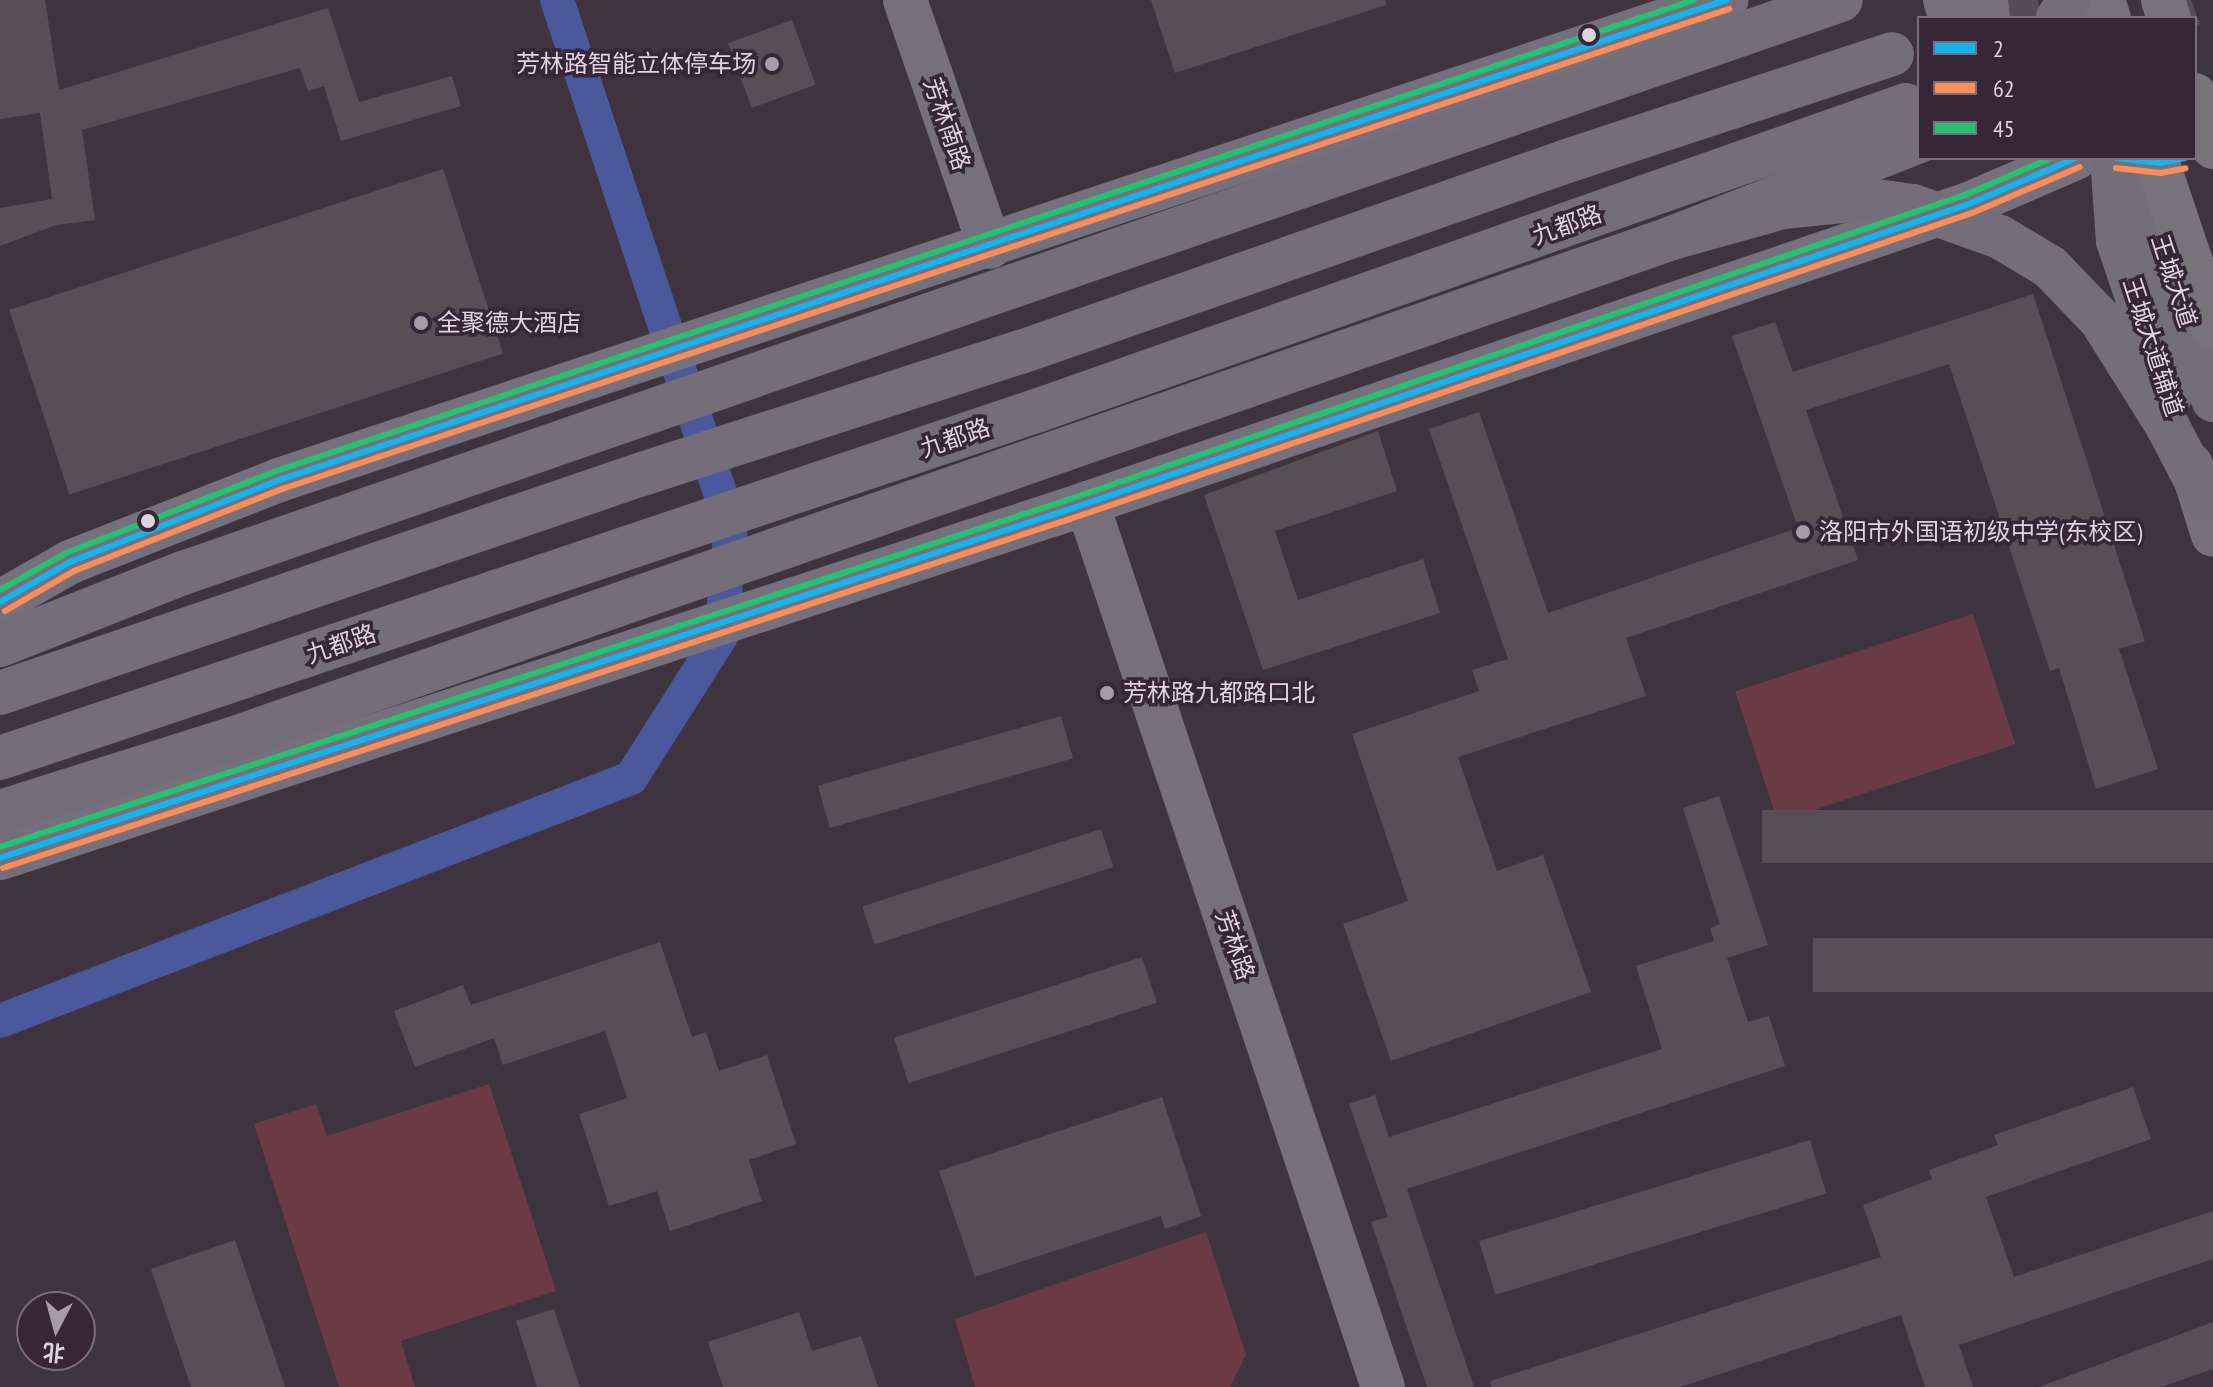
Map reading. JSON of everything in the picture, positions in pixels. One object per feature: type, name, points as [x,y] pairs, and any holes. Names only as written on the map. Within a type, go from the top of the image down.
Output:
[{"type":"highway","points":[[2197,101],[2213,148]]},
{"type":"highway","name":"王城大道","points":[[2123,160],[2213,327]]},
{"type":"main road","name":"芳林南路","points":[[905,0],[1004,242]]},
{"type":"main road","name":"芳林南路","points":[[937,0],[1004,242]]},
{"type":"main road","points":[[0,602],[70,562],[279,480],[761,323],[1726,0]]},
{"type":"main road","points":[[1614,78],[1660,48],[1754,0]]},
{"type":"main road","points":[[0,645],[183,573],[1841,0]]},
{"type":"main road","points":[[2053,0],[2100,16]]},
{"type":"main road","points":[[0,693],[636,476],[1021,352],[1567,161],[1892,54]]},
{"type":"main road","points":[[2197,76],[2213,90]]},
{"type":"main road","points":[[1672,238],[1913,123]]},
{"type":"main road","name":"九都路","points":[[0,758],[1913,123]]},
{"type":"main road","points":[[1969,204],[1992,160]]},
{"type":"main road","points":[[4,856],[651,649],[1077,507],[1969,204],[2071,160]]},
{"type":"main road","points":[[2122,160],[2113,209],[2124,263],[2211,518]]},
{"type":"main road","name":"王城大道","points":[[2122,160],[2213,400]]},
{"type":"main road","points":[[0,812],[232,739],[1672,238],[1783,207],[1862,199],[1913,206],[2000,237],[2050,267],[2101,320],[2168,427],[2211,518]]},
{"type":"main road","name":"芳林路","points":[[1077,507],[1361,1387]]},
{"type":"main road","name":"芳林路","points":[[1077,507],[1383,1387]]},
{"type":"shaded area","points":[[1973,614],[2015,744],[1778,822],[1735,691]]},
{"type":"shaded area","points":[[489,1084],[556,1291],[401,1341],[415,1387],[339,1387],[254,1124],[316,1104],[327,1136]]},
{"type":"shaded area","points":[[1206,1232],[1246,1355],[1230,1387],[975,1387],[955,1319]]},
{"type":"building","points":[[0,0],[45,0],[59,90],[328,8],[359,102],[452,76],[461,106],[341,141],[324,86],[308,91],[300,68],[82,130],[95,220],[56,225],[0,246],[0,208],[52,199],[40,113],[0,119]]},
{"type":"building","points":[[1151,0],[1385,0],[1386,5],[1175,73]]},
{"type":"building","name":"芳林路智能立体停车场","points":[[792,20],[816,85],[752,108],[728,43]]},
{"type":"building","points":[[443,169],[503,354],[69,494],[9,310]]},
{"type":"building","points":[[2033,294],[2145,641],[2119,649],[2158,769],[2096,789],[2059,668],[2050,671],[1949,364],[1806,410],[1858,560],[1626,638],[1646,696],[1458,757],[1497,871],[1543,855],[1591,992],[1391,1061],[1343,924],[1408,901],[1352,734],[1479,691],[1472,670],[1508,659],[1429,429],[1479,412],[1548,613],[1798,528],[1732,336],[1775,322],[1793,372]]},
{"type":"building","points":[[1378,431],[1397,491],[1275,531],[1298,600],[1423,559],[1440,613],[1263,670],[1204,495]]},
{"type":"building","points":[[1061,716],[1073,758],[830,828],[818,786]]},
{"type":"building","points":[[1719,796],[1768,945],[1727,958],[1748,1022],[1769,1016],[1785,1066],[1407,1189],[1474,1387],[1427,1387],[1371,1222],[1388,1217],[1349,1104],[1375,1095],[1389,1137],[1662,1049],[1636,966],[1714,941],[1710,928],[1720,924],[1683,808]]},
{"type":"building","points":[[1762,810],[2213,810],[2213,863],[1762,863]]},
{"type":"building","points":[[1101,829],[1113,867],[875,945],[862,907]]},
{"type":"building","points":[[1813,938],[2213,938],[2213,992],[1813,992]]},
{"type":"building","points":[[660,942],[692,1037],[706,1032],[719,1071],[767,1055],[796,1144],[749,1160],[762,1201],[670,1231],[657,1191],[609,1206],[579,1114],[627,1098],[605,1031],[503,1065],[494,1038],[415,1067],[394,1011],[463,985],[471,1005]]},
{"type":"building","points":[[1142,957],[1157,1003],[909,1083],[894,1038]]},
{"type":"building","points":[[2133,1087],[2151,1139],[1986,1197],[2014,1277],[2213,1211],[2213,1259],[1959,1345],[1973,1387],[1925,1387],[1901,1315],[1680,1387],[1491,1387],[1490,1381],[1881,1257],[1863,1205],[1932,1179],[1929,1170],[1998,1145],[1994,1135]]},
{"type":"building","points":[[1162,1097],[1201,1216],[1165,1229],[1161,1216],[975,1277],[939,1171]]},
{"type":"building","points":[[1810,1140],[1826,1194],[1495,1295],[1479,1241]]},
{"type":"building","points":[[235,1240],[285,1387],[191,1387],[151,1269]]},
{"type":"building","points":[[554,1309],[580,1387],[537,1387],[516,1321]]},
{"type":"building","points":[[799,1312],[812,1351],[861,1336],[878,1387],[723,1387],[708,1342]]},
{"type":"building","points":[[2213,1322],[2213,1369],[2161,1387],[2039,1387]]},
{"type":"waterway","points":[[0,1021],[631,778],[721,636],[731,526],[557,0]]},
{"type":"tunnel","points":[[2003,16],[2050,0]]},
{"type":"tunnel","points":[[2157,16],[2202,0]]},
{"type":"transit line","name":"45","points":[[0,590],[66,553],[276,471],[1694,0]]},
{"type":"transit line","name":"2","points":[[0,602],[70,562],[279,480],[1726,0]]},
{"type":"transit line","name":"62","points":[[5,611],[74,571],[282,489],[1729,9]]},
{"type":"transit line","name":"45","points":[[0,847],[1064,501],[1965,195],[2046,160]]},
{"type":"transit line","name":"2","points":[[0,858],[1067,510],[1969,204],[2071,160]]},
{"type":"transit line","name":"2","points":[[2135,160],[2161,163],[2175,160]]},
{"type":"transit line","name":"62","points":[[3,868],[1070,519],[1972,213],[2080,167]]},
{"type":"transit line","name":"62","points":[[2116,168],[2161,173],[2186,168]]},
{"type":"place","name":"芳林路智能立体停车场","points":[[772,64]]},
{"type":"place","name":"全聚德大酒店","points":[[421,323]]},
{"type":"place","name":"洛阳市外国语初级中学(东校区)","points":[[1803,532]]},
{"type":"place","name":"芳林路九都路口北","points":[[1107,693]]}]
